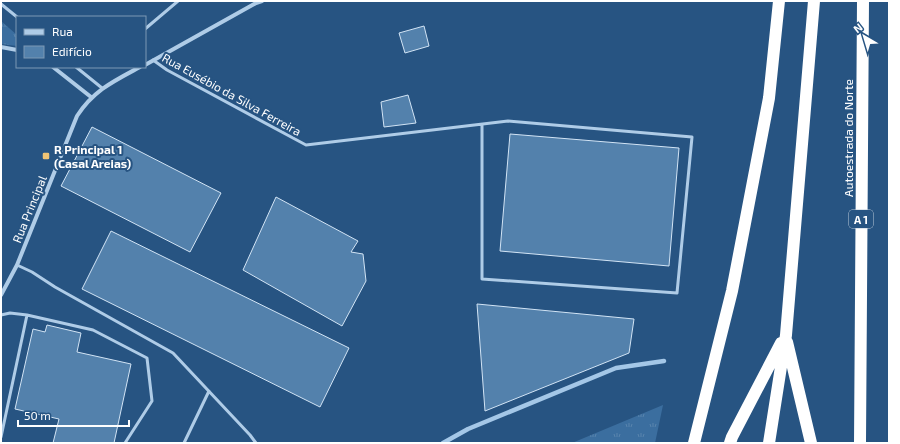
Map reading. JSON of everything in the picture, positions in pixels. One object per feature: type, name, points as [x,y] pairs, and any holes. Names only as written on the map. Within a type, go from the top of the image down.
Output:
[{"type":"highway","points":[[694,443],[732,291],[769,98],[779,1]]},
{"type":"highway","points":[[769,443],[786,335],[814,1]]},
{"type":"highway","name":"Autoestrada do Norte","points":[[860,443],[863,1]]},
{"type":"highway","points":[[894,1],[894,443]]},
{"type":"highway","points":[[730,443],[786,335]]},
{"type":"highway","points":[[786,335],[811,443]]},
{"type":"street","points":[[146,64],[262,1]]},
{"type":"street","points":[[1,47],[16,50]]},
{"type":"street","points":[[54,68],[91,97]]},
{"type":"street","name":"Rua Principal","points":[[1,294],[17,265],[77,116],[91,97],[102,88],[138,68]]},
{"type":"lane","points":[[146,28],[178,1]]},
{"type":"lane","points":[[1,4],[16,16]]},
{"type":"lane","name":"Rua Eusébio da Silva Ferreira","points":[[153,60],[167,70],[306,145],[469,126],[482,124],[508,121],[692,137],[677,293],[482,279],[482,124]]},
{"type":"lane","points":[[77,68],[102,88]]},
{"type":"lane","points":[[17,265],[32,272],[55,287],[173,353],[250,434],[256,443]]},
{"type":"lane","points":[[1,315],[10,313],[27,315],[94,330],[147,358],[152,401],[125,443]]},
{"type":"lane","points":[[1,437],[27,315]]},
{"type":"lane","points":[[184,443],[209,391]]},
{"type":"green space","points":[[1,21],[16,34],[16,46],[1,44]]},
{"type":"green space","points":[[663,405],[655,443],[572,443]]},
{"type":"building","points":[[424,26],[429,46],[405,53],[399,33]]},
{"type":"building","points":[[408,95],[416,123],[384,127],[381,102]]},
{"type":"building","points":[[92,127],[221,193],[190,252],[61,186]]},
{"type":"building","points":[[510,134],[679,148],[669,266],[500,251]]},
{"type":"building","points":[[276,197],[358,241],[351,252],[363,254],[366,281],[342,326],[243,270]]},
{"type":"building","points":[[111,231],[349,348],[320,407],[82,289]]},
{"type":"building","points":[[477,304],[634,319],[629,353],[485,411]]},
{"type":"building","points":[[47,325],[81,333],[77,352],[131,364],[114,443],[53,443],[59,419],[15,409],[33,329],[45,332]]},
{"type":"waterway","points":[[443,443],[468,429],[616,368],[664,361]]},
{"type":"place","name":"R Principal 1 (Casal Areias)","points":[[46,156]]}]
